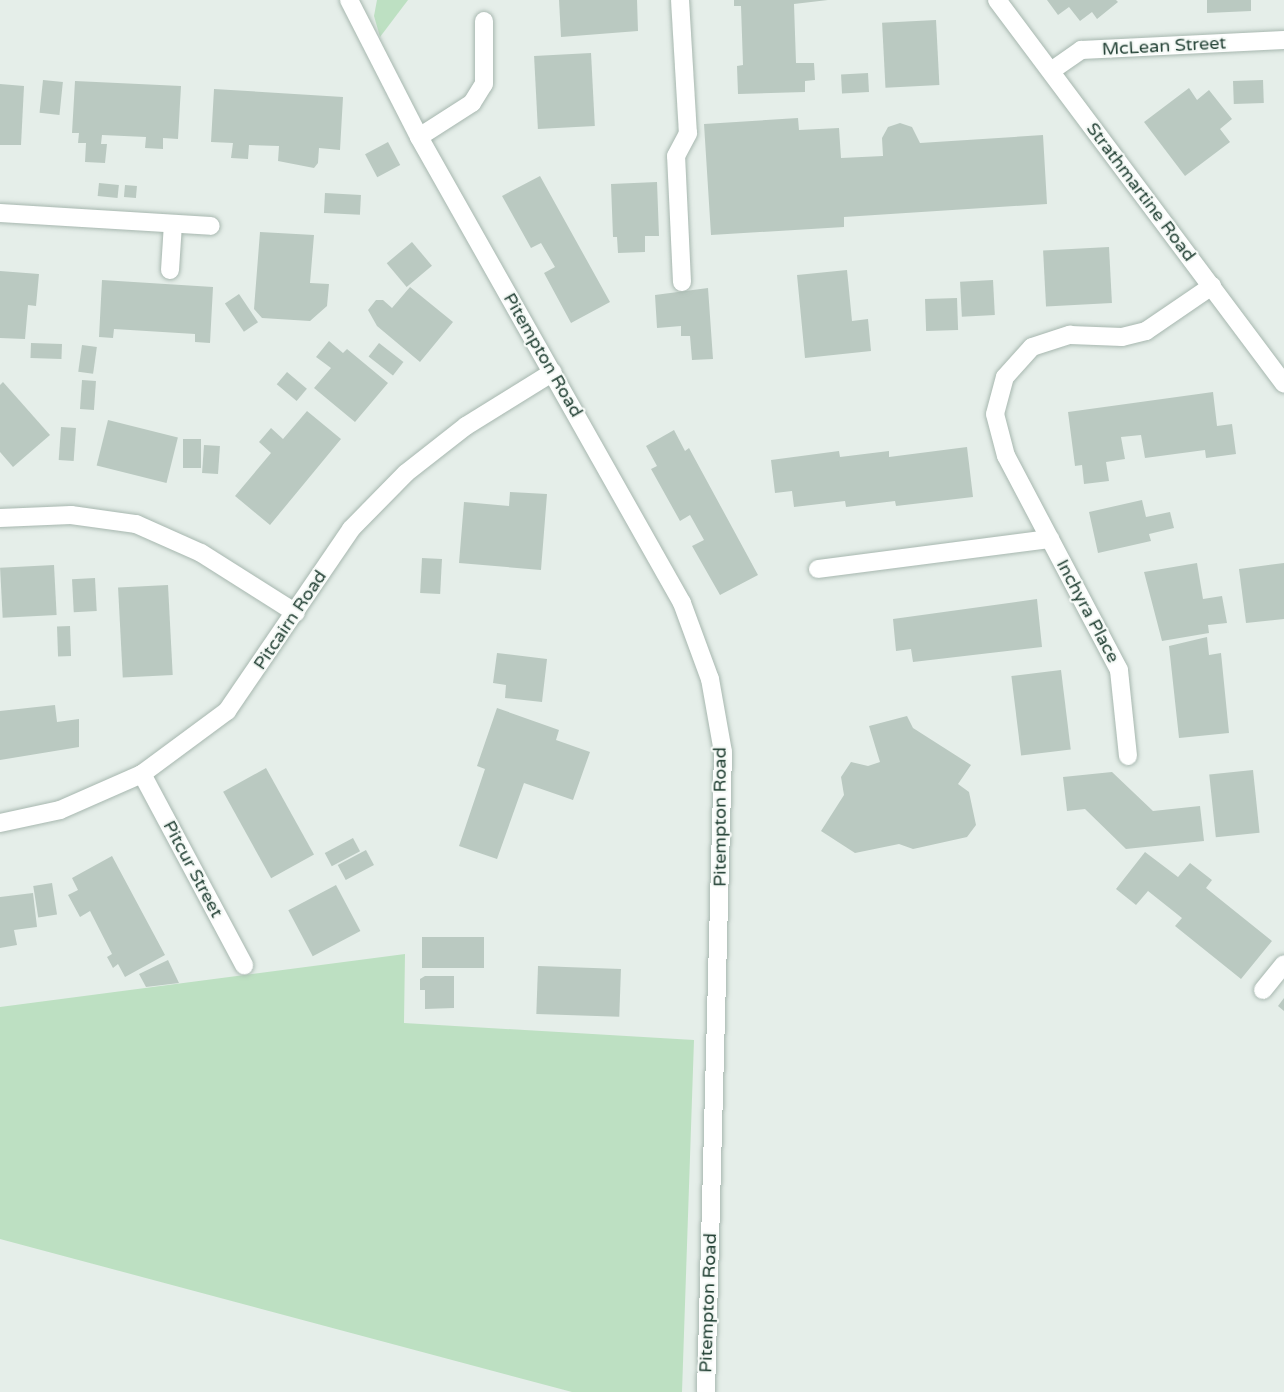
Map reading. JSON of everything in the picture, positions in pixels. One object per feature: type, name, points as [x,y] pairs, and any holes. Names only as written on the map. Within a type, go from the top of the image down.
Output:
[{"type":"street","name":"Pitempton Road","points":[[349,0],[419,138],[682,603],[710,679],[723,752],[706,1392]]},
{"type":"street","points":[[680,0],[688,133],[676,156],[682,282]]},
{"type":"street","name":"Strathmartine Road","points":[[997,0],[1284,384]]},
{"type":"street","points":[[419,138],[472,103],[484,84],[484,21]]},
{"type":"street","name":"McLean Street","points":[[1051,71],[1081,50],[1284,40]]},
{"type":"street","points":[[0,213],[211,226]]},
{"type":"street","points":[[170,270],[173,224]]},
{"type":"street","name":"Inchyra Place","points":[[1128,756],[1119,670],[1006,456],[995,414],[1005,377],[1032,347],[1070,335],[1122,337],[1146,331],[1212,286]]},
{"type":"street","name":"Pitcairn Road","points":[[0,823],[60,810],[142,774],[227,711],[296,613],[351,529],[406,473],[466,426],[553,372]]},
{"type":"street","points":[[0,518],[71,515],[136,524],[201,553],[296,613]]},
{"type":"street","name":"Inchyra Place","points":[[818,569],[1050,539]]},
{"type":"street","name":"Pitcur Street","points":[[142,774],[244,965]]},
{"type":"street","points":[[1263,990],[1284,964]]},
{"type":"green space","points":[[377,0],[408,0],[380,37],[374,16]]},
{"type":"green space","points":[[405,954],[404,1023],[694,1040],[682,1392],[572,1392],[0,1239],[0,1007]]},
{"type":"building","points":[[559,0],[637,0],[638,31],[561,37]]},
{"type":"building","points":[[734,0],[828,0],[794,4],[796,63],[814,63],[815,80],[805,81],[805,92],[738,94],[737,66],[743,65],[741,6],[734,6]]},
{"type":"building","points":[[1047,0],[1116,0],[1118,2],[1097,19],[1092,12],[1080,21],[1069,7],[1058,15]]},
{"type":"building","points":[[1207,0],[1251,0],[1251,11],[1207,13]]},
{"type":"building","points":[[936,20],[939,85],[885,88],[882,23]]},
{"type":"building","points":[[591,53],[595,126],[538,129],[534,56]]},
{"type":"building","points":[[868,73],[869,92],[842,93],[841,74]]},
{"type":"building","points":[[43,80],[63,82],[59,115],[40,113]]},
{"type":"building","points":[[1263,80],[1264,103],[1234,104],[1233,81]]},
{"type":"building","points":[[75,81],[181,86],[178,139],[163,138],[163,149],[145,148],[146,137],[102,135],[101,144],[107,144],[105,163],[85,162],[86,143],[78,143],[79,133],[72,133]]},
{"type":"building","points":[[0,84],[24,86],[21,145],[0,145]]},
{"type":"building","points":[[1189,88],[1197,100],[1209,90],[1232,119],[1220,129],[1230,142],[1185,176],[1144,122]]},
{"type":"building","points":[[214,89],[343,97],[340,150],[319,148],[318,163],[314,168],[278,161],[279,146],[249,145],[248,159],[231,158],[233,143],[211,142]]},
{"type":"building","points":[[798,118],[799,130],[839,128],[841,158],[883,156],[882,138],[888,127],[900,123],[912,127],[920,143],[1043,135],[1047,204],[844,217],[844,227],[711,235],[704,124]]},
{"type":"building","points":[[388,142],[400,165],[377,177],[365,154]]},
{"type":"building","points":[[540,176],[610,302],[571,323],[544,273],[555,267],[541,243],[531,248],[502,196]]},
{"type":"building","points":[[657,182],[659,236],[645,236],[645,252],[618,253],[617,237],[613,237],[611,184]]},
{"type":"building","points":[[99,183],[119,185],[118,198],[98,196]]},
{"type":"building","points":[[125,185],[137,186],[136,198],[124,197]]},
{"type":"building","points":[[325,193],[361,195],[360,215],[324,213]]},
{"type":"building","points":[[260,232],[314,235],[310,283],[329,284],[327,306],[310,321],[262,318],[254,309]]},
{"type":"building","points":[[412,242],[432,266],[407,287],[387,263]]},
{"type":"building","points":[[1109,247],[1112,303],[1046,306],[1043,250]]},
{"type":"building","points":[[847,270],[852,321],[868,319],[871,351],[805,358],[797,275]]},
{"type":"building","points":[[0,271],[39,274],[36,306],[28,305],[25,339],[0,338]]},
{"type":"building","points":[[102,280],[213,287],[210,343],[195,342],[195,334],[114,329],[113,338],[99,337]]},
{"type":"building","points":[[993,280],[995,315],[962,317],[960,282]]},
{"type":"building","points":[[410,287],[453,322],[420,362],[377,326],[368,310],[376,300],[383,300],[392,308]]},
{"type":"building","points":[[708,288],[713,359],[692,360],[690,336],[681,336],[681,326],[657,328],[655,295]]},
{"type":"building","points":[[239,294],[258,322],[244,332],[225,304]]},
{"type":"building","points":[[957,298],[958,330],[926,331],[925,299]]},
{"type":"building","points":[[329,341],[343,353],[347,349],[388,383],[355,422],[314,388],[331,368],[316,357]]},
{"type":"building","points":[[31,343],[62,344],[61,359],[30,358]]},
{"type":"building","points":[[379,343],[403,362],[393,375],[369,356]]},
{"type":"building","points":[[82,345],[97,347],[93,374],[78,372]]},
{"type":"building","points":[[287,372],[307,389],[297,401],[277,384]]},
{"type":"building","points":[[82,380],[96,381],[94,410],[80,409]]},
{"type":"building","points":[[3,382],[50,435],[13,467],[0,452],[0,385]]},
{"type":"building","points":[[1213,392],[1217,426],[1232,424],[1236,454],[1206,458],[1205,450],[1145,458],[1141,435],[1121,437],[1125,459],[1106,462],[1109,481],[1084,484],[1082,465],[1075,466],[1068,412]]},
{"type":"building","points":[[307,411],[341,439],[270,525],[235,496],[271,453],[259,442],[271,428],[283,439]]},
{"type":"building","points":[[108,420],[178,437],[166,483],[97,466]]},
{"type":"building","points":[[61,427],[76,428],[74,461],[59,460]]},
{"type":"building","points":[[674,430],[685,451],[689,448],[758,575],[720,595],[692,546],[704,540],[690,515],[680,521],[651,469],[657,466],[646,446]]},
{"type":"building","points":[[183,439],[201,439],[201,468],[183,468]]},
{"type":"building","points":[[204,445],[220,446],[218,474],[202,473]]},
{"type":"building","points":[[967,447],[973,497],[896,506],[895,501],[846,507],[845,501],[794,507],[792,491],[775,493],[771,460],[839,451],[840,457],[889,451],[889,457]]},
{"type":"building","points":[[510,492],[547,494],[541,570],[459,563],[464,502],[509,506]]},
{"type":"building","points":[[1142,500],[1146,517],[1170,512],[1174,528],[1149,534],[1151,541],[1098,553],[1089,512]]},
{"type":"building","points":[[422,558],[442,559],[440,594],[420,593]]},
{"type":"building","points":[[1197,563],[1203,599],[1222,596],[1227,623],[1208,625],[1209,633],[1162,641],[1144,572]]},
{"type":"building","points":[[1284,563],[1284,619],[1246,623],[1239,569]]},
{"type":"building","points":[[54,565],[57,615],[3,618],[0,568]]},
{"type":"building","points":[[95,578],[97,611],[74,612],[72,579]]},
{"type":"building","points":[[168,585],[173,675],[123,677],[118,588]]},
{"type":"building","points":[[1037,599],[1042,647],[913,662],[911,649],[896,651],[893,619]]},
{"type":"building","points":[[57,626],[70,626],[71,656],[58,656]]},
{"type":"building","points":[[1207,637],[1209,655],[1221,653],[1229,733],[1179,738],[1169,646]]},
{"type":"building","points":[[497,653],[547,659],[542,702],[505,698],[506,685],[493,683]]},
{"type":"building","points":[[1061,670],[1071,749],[1021,755],[1011,676]]},
{"type":"building","points":[[55,705],[57,722],[79,719],[79,747],[0,760],[0,711]]},
{"type":"building","points":[[497,708],[559,730],[556,740],[590,752],[573,800],[524,783],[497,859],[459,846],[485,769],[477,766]]},
{"type":"building","points":[[907,716],[913,728],[971,765],[958,784],[969,792],[976,825],[967,837],[913,849],[899,844],[855,853],[821,831],[844,795],[841,777],[851,762],[868,766],[880,762],[869,726]]},
{"type":"building","points":[[266,768],[314,855],[271,878],[223,792]]},
{"type":"building","points":[[1253,770],[1260,833],[1216,837],[1209,775]]},
{"type":"building","points":[[1112,772],[1153,811],[1200,806],[1204,841],[1126,849],[1085,809],[1067,811],[1063,777]]},
{"type":"building","points":[[353,838],[360,851],[332,866],[325,853]]},
{"type":"building","points":[[366,850],[374,865],[346,880],[338,865]]},
{"type":"building","points":[[1145,852],[1178,877],[1190,863],[1212,880],[1206,888],[1272,941],[1241,979],[1175,926],[1182,918],[1148,891],[1136,905],[1116,889]]},
{"type":"building","points":[[112,856],[165,955],[125,977],[118,964],[113,968],[107,957],[112,954],[90,911],[80,917],[68,895],[78,890],[72,878]]},
{"type":"building","points":[[52,883],[57,915],[38,918],[33,886]]},
{"type":"building","points":[[336,885],[360,931],[313,956],[288,910]]},
{"type":"building","points":[[33,893],[37,927],[14,930],[17,945],[0,948],[0,897]]},
{"type":"building","points":[[422,937],[484,937],[484,968],[422,968]]},
{"type":"building","points":[[168,960],[179,983],[146,987],[139,974]]},
{"type":"building","points":[[538,966],[621,969],[619,1017],[536,1014]]},
{"type":"building","points":[[425,976],[454,976],[454,1008],[425,1009],[425,990],[420,990],[420,979]]},
{"type":"building","points":[[1284,998],[1284,1011],[1278,1006]]}]
